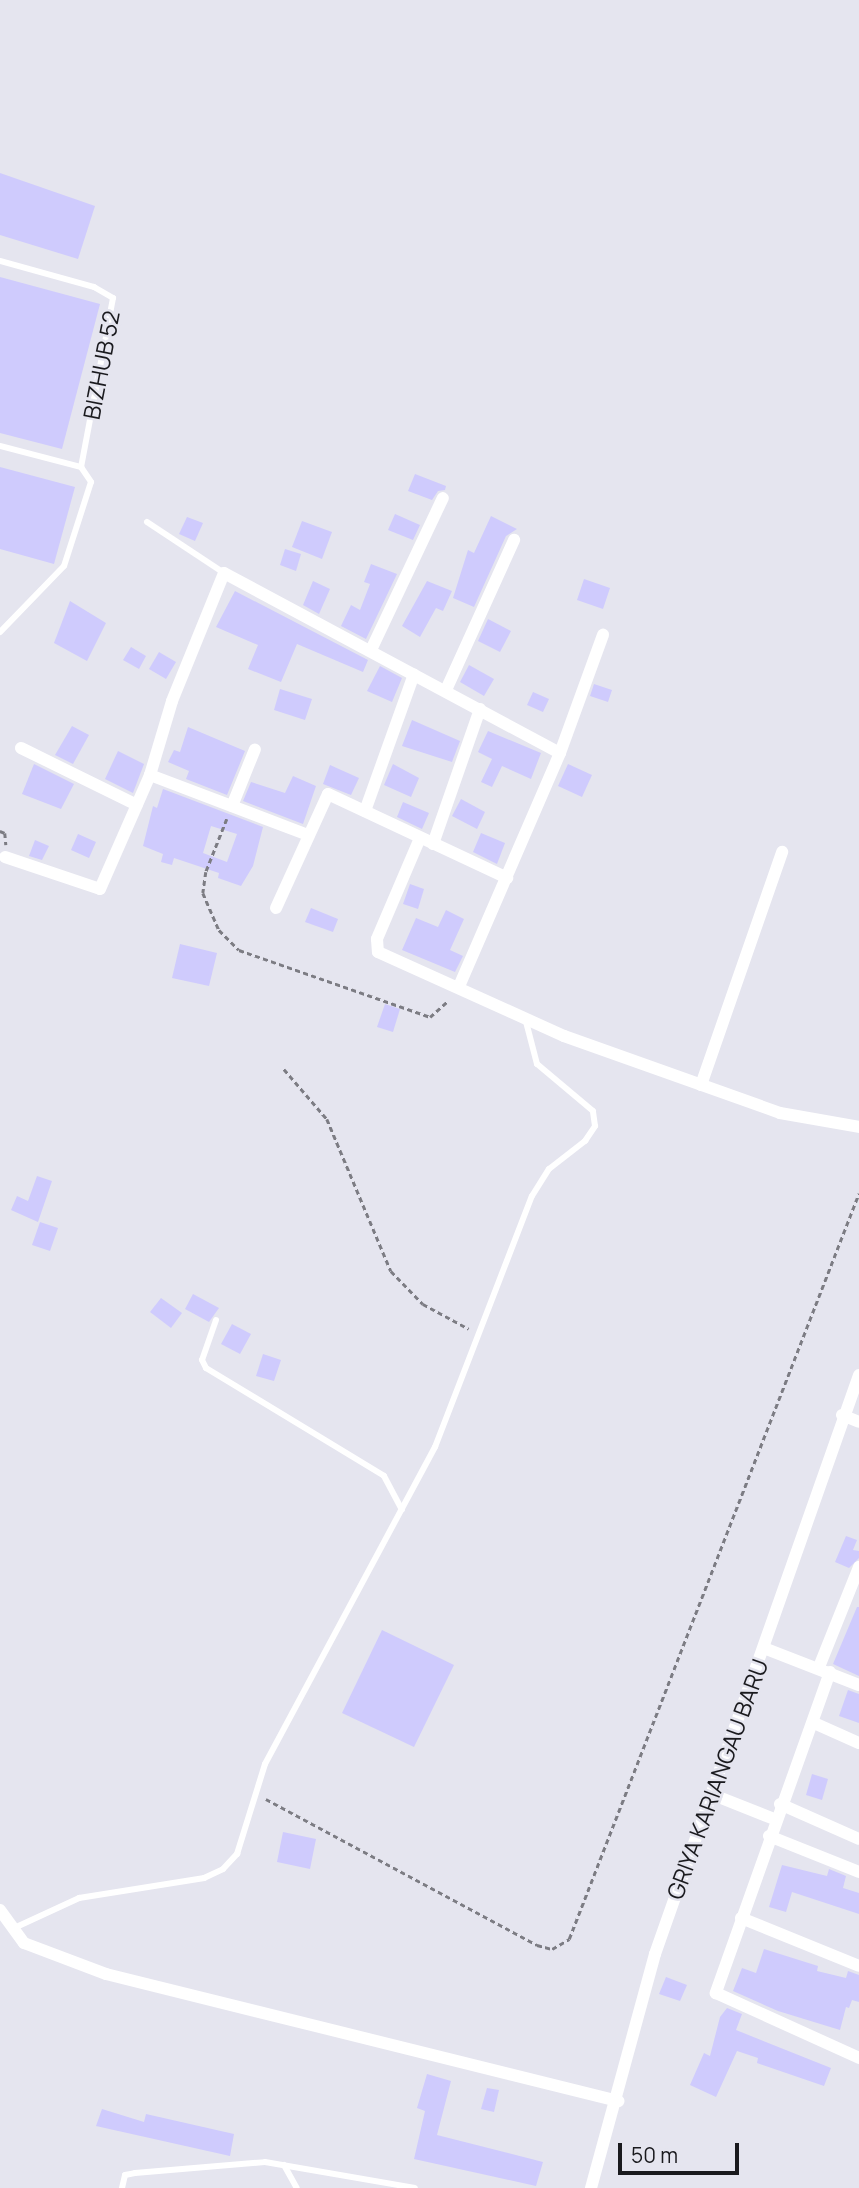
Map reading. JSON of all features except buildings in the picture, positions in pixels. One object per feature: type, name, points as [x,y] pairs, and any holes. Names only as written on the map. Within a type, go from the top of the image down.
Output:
[{"type":"street","points":[[371,650],[443,498]]},
{"type":"street","points":[[446,691],[514,540]]},
{"type":"street","points":[[5,857],[100,889],[150,775],[172,701],[225,573],[560,752]]},
{"type":"street","points":[[459,986],[560,752],[603,635]]},
{"type":"street","points":[[365,811],[414,674]]},
{"type":"street","points":[[433,844],[480,709]]},
{"type":"street","points":[[20,748],[137,806]]},
{"type":"street","points":[[232,806],[255,748]]},
{"type":"street","points":[[150,775],[308,835]]},
{"type":"street","points":[[276,908],[324,796],[332,795],[507,878]]},
{"type":"street","points":[[420,838],[376,946],[378,952],[525,1017],[701,1085],[780,1113],[859,1127]]},
{"type":"street","points":[[701,1085],[782,852]]},
{"type":"street","name":"GRIYA KARIANGAU BARU","points":[[590,2188],[618,2101],[650,1970],[764,1648],[842,1415],[859,1375]]},
{"type":"street","points":[[842,1415],[859,1422]]},
{"type":"street","points":[[859,1567],[824,1670],[814,1723],[774,1818],[716,1993],[719,1997],[859,2058]]},
{"type":"street","points":[[764,1648],[859,1685]]},
{"type":"street","points":[[814,1723],[859,1743]]},
{"type":"street","points":[[711,1794],[774,1818]]},
{"type":"street","points":[[780,1804],[859,1839]]},
{"type":"street","points":[[769,1836],[859,1872]]},
{"type":"street","points":[[0,1910],[10,1930],[41,1953],[106,1974],[618,2101]]},
{"type":"street","points":[[741,1918],[859,1966]]},
{"type":"lane","name":"BIZHUB 52","points":[[0,261],[94,287],[113,298],[81,467]]},
{"type":"lane","points":[[0,446],[81,467],[91,482],[64,566],[0,632]]},
{"type":"lane","points":[[147,522],[225,573]]},
{"type":"lane","points":[[10,1930],[79,1898],[183,1884],[223,1869],[237,1854],[253,1793],[435,1447],[532,1196],[549,1168],[585,1142],[594,1126],[593,1111],[537,1064],[525,1017]]},
{"type":"lane","points":[[216,1320],[202,1360],[206,1368],[384,1476],[402,1510]]},
{"type":"lane","points":[[121,2188],[125,2175],[135,2173],[265,2162],[415,2188]]},
{"type":"lane","points":[[284,2165],[297,2188]]},
{"type":"path","points":[[232,806],[206,872],[203,893],[219,930],[239,950],[430,1017],[440,1012],[459,986]]},
{"type":"path","points":[[284,1069],[327,1119],[391,1271],[423,1304],[478,1334]]},
{"type":"path","points":[[253,1793],[537,1945],[552,1949],[569,1939],[859,1193]]}]
